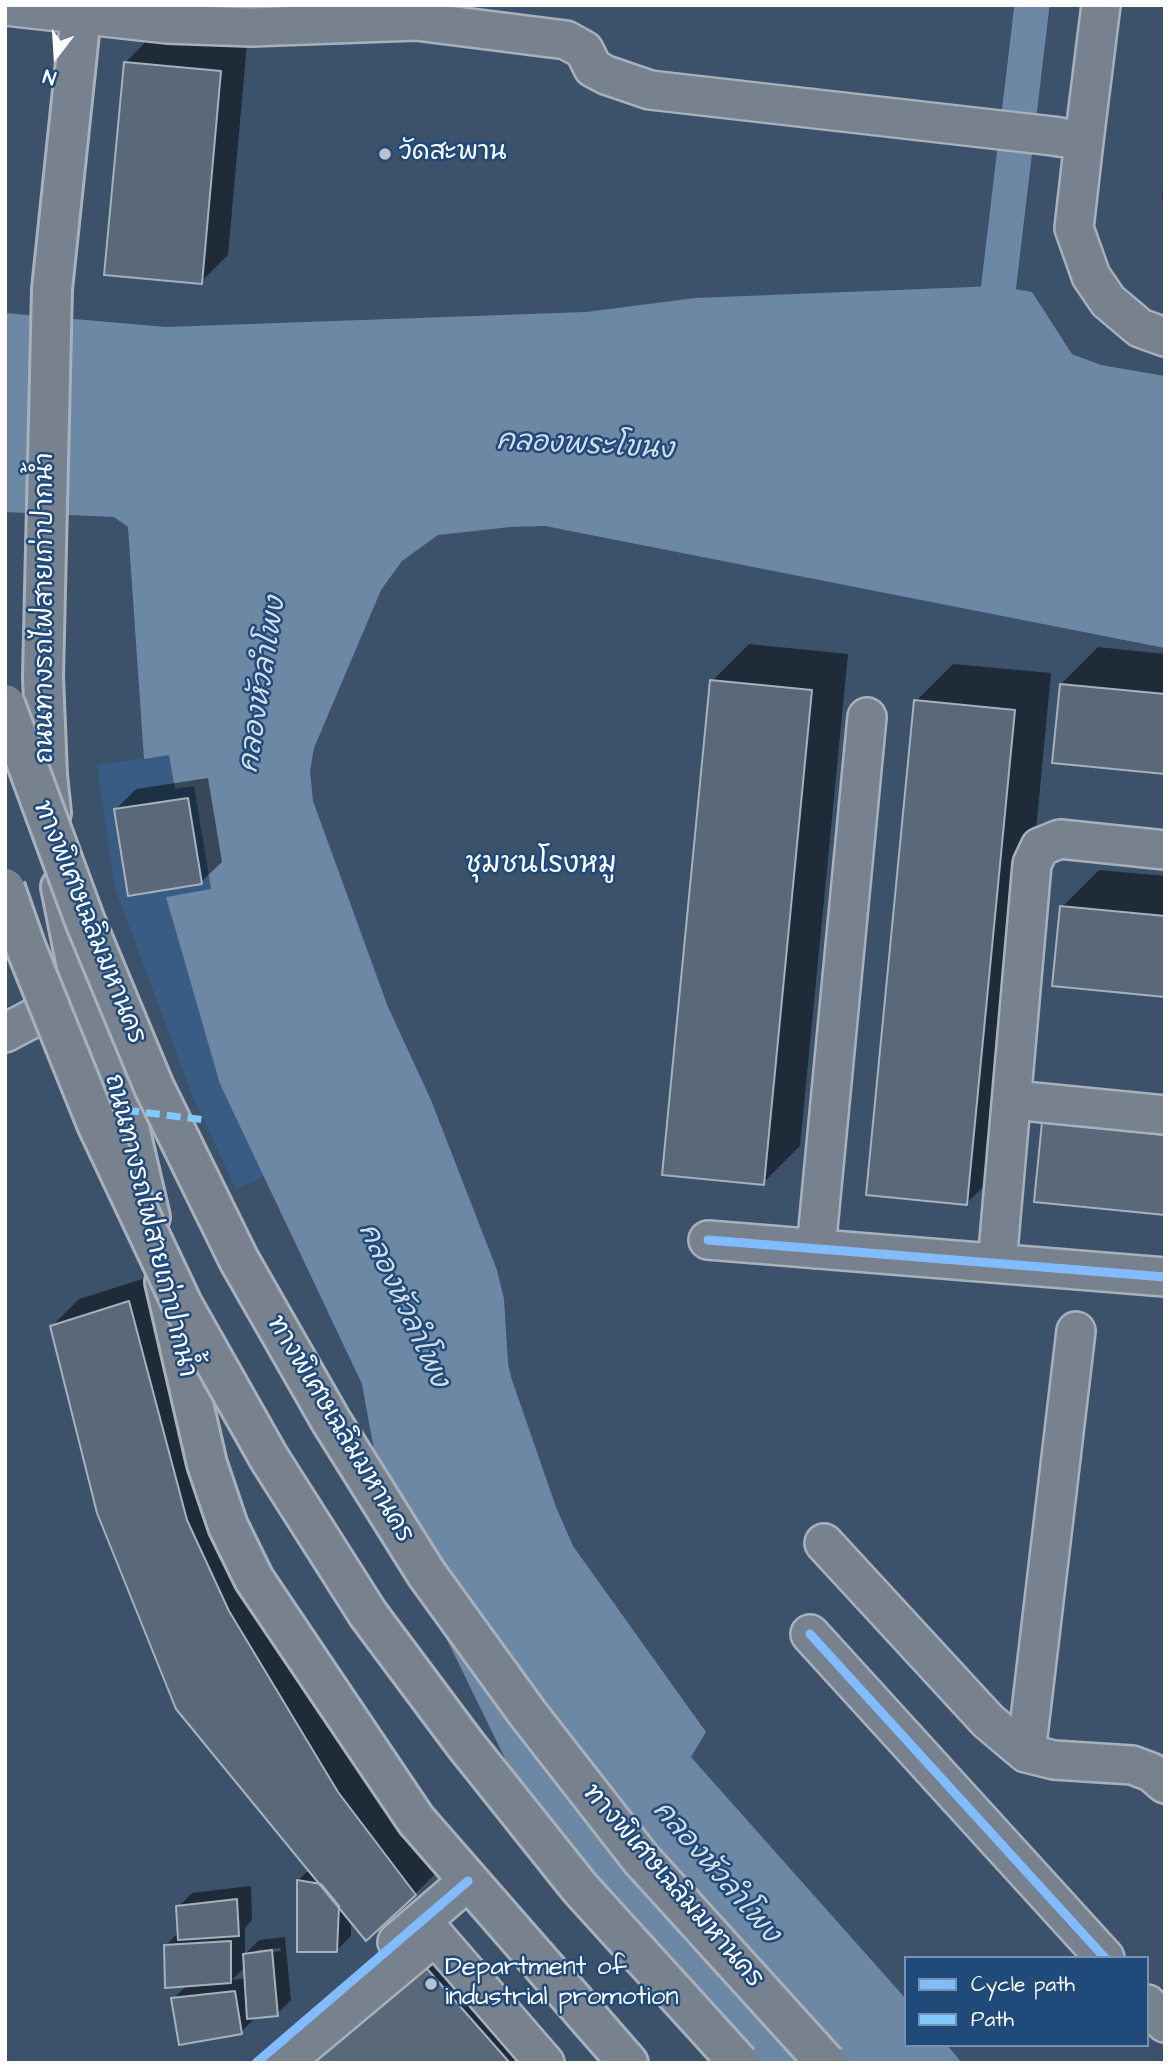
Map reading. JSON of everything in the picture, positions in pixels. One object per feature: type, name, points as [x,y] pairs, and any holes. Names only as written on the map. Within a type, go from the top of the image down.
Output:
[{"type":"main road","name":"ถนนทางรถไฟสายเก่าปากน้ำ","points":[[81,10],[52,289],[44,574],[43,677],[47,775],[59,877],[82,992],[125,1110],[207,1464],[228,1526],[254,1579],[416,1820],[628,2063]]},
{"type":"main road","name":"ทางพิเศษเฉลิมมหานคร","points":[[5,704],[85,922],[154,1087],[239,1260],[331,1421],[426,1573],[528,1714],[641,1859],[826,2063]]},
{"type":"main road","points":[[5,888],[26,948],[97,1124],[182,1304],[269,1458],[368,1614],[465,1744],[580,1888],[739,2063]]},
{"type":"street","points":[[1101,5],[1069,138],[1074,229],[1091,276],[1108,301],[1140,328],[1165,337]]},
{"type":"street","points":[[5,6],[81,10],[167,24],[251,27],[416,21],[566,40],[584,50],[593,68],[650,90],[1069,138]]},
{"type":"street","points":[[816,1249],[867,717]]},
{"type":"street","points":[[997,1263],[1032,864],[1040,847],[1060,839],[1165,850]]},
{"type":"street","points":[[5,1033],[82,992]]},
{"type":"street","points":[[1013,1100],[1165,1115]]},
{"type":"street","points":[[708,1240],[1165,1277]]},
{"type":"street","points":[[1026,1753],[1076,1331]]},
{"type":"street","points":[[824,1543],[988,1721],[1026,1753],[1054,1760],[1132,1765],[1151,1772],[1165,1784]]},
{"type":"street","points":[[810,1634],[1103,1956]]},
{"type":"street","points":[[256,2063],[468,1881]]},
{"type":"street","points":[[284,2063],[435,1936],[545,2063]]},
{"type":"street","points":[[1149,2006],[1165,2023]]},
{"type":"shaded area","points":[[169,755],[194,786],[211,890],[166,897],[431,1100],[236,1189],[193,1097],[115,888],[97,765]]},
{"type":"water","points":[[997,286],[1032,292],[1072,354],[1101,365],[1165,376],[1165,648],[545,526],[438,535],[402,561],[381,590],[314,748],[310,771],[313,801],[388,1007],[431,1100],[497,1270],[504,1299],[511,1377],[556,1507],[573,1546],[706,1732],[691,1757],[904,1997],[904,2047],[949,2047],[962,2063],[713,2063],[564,1879],[386,1515],[362,1384],[220,1084],[166,897],[211,889],[194,786],[175,789],[169,755],[144,759],[128,527],[114,517],[5,512],[5,313],[166,327],[586,312],[695,298]]},
{"type":"building","points":[[124,62],[221,71],[202,284],[104,275]]},
{"type":"building","points":[[710,680],[812,690],[764,1185],[662,1175]]},
{"type":"building","points":[[1060,684],[1165,694],[1165,774],[1052,763]]},
{"type":"building","points":[[914,700],[1015,710],[967,1205],[866,1195]]},
{"type":"building","points":[[188,798],[202,884],[128,896],[114,809]]},
{"type":"building","points":[[1060,906],[1165,916],[1165,997],[1052,986]]},
{"type":"building","points":[[1042,1122],[1165,1135],[1165,1215],[1034,1202]]},
{"type":"building","points":[[129,1301],[187,1520],[229,1611],[338,1792],[416,1895],[366,1941],[176,1709],[97,1513],[50,1326]]},
{"type":"building","points":[[297,1880],[321,1884],[339,1906],[337,1952],[297,1952]]},
{"type":"building","points":[[237,1899],[239,1936],[178,1940],[176,1906]]},
{"type":"building","points":[[231,1941],[231,1983],[165,1988],[164,1945]]},
{"type":"building","points":[[272,1950],[278,2016],[247,2019],[243,1954]]},
{"type":"building","points":[[421,1962],[510,2063],[305,2063]]},
{"type":"building","points":[[235,1991],[242,2034],[179,2045],[171,1998]]},
{"type":"waterway","points":[[993,334],[1032,5]]},
{"type":"marked path","points":[[125,1110],[205,1120]]},
{"type":"cycle path","points":[[708,1240],[1165,1277]]},
{"type":"cycle path","points":[[810,1634],[1103,1956]]},
{"type":"cycle path","points":[[256,2063],[468,1881]]},
{"type":"place","name":"วัดสะพาน","points":[[385,154]]},
{"type":"place","name":"Department of industrial promotion","points":[[431,1984]]},
{"type":"district","name":"ชุมชนโรงหมู","points":[[541,866]]},
{"type":"water label","name":"คลองพระโขนง","points":[[585,447]]},
{"type":"water label","name":"คลองหัวลำโพง","points":[[264,685]]},
{"type":"water label","name":"คลองหัวลำโพง","points":[[402,1306]]},
{"type":"water label","name":"คลองหัวลำโพง","points":[[715,1873]]}]
